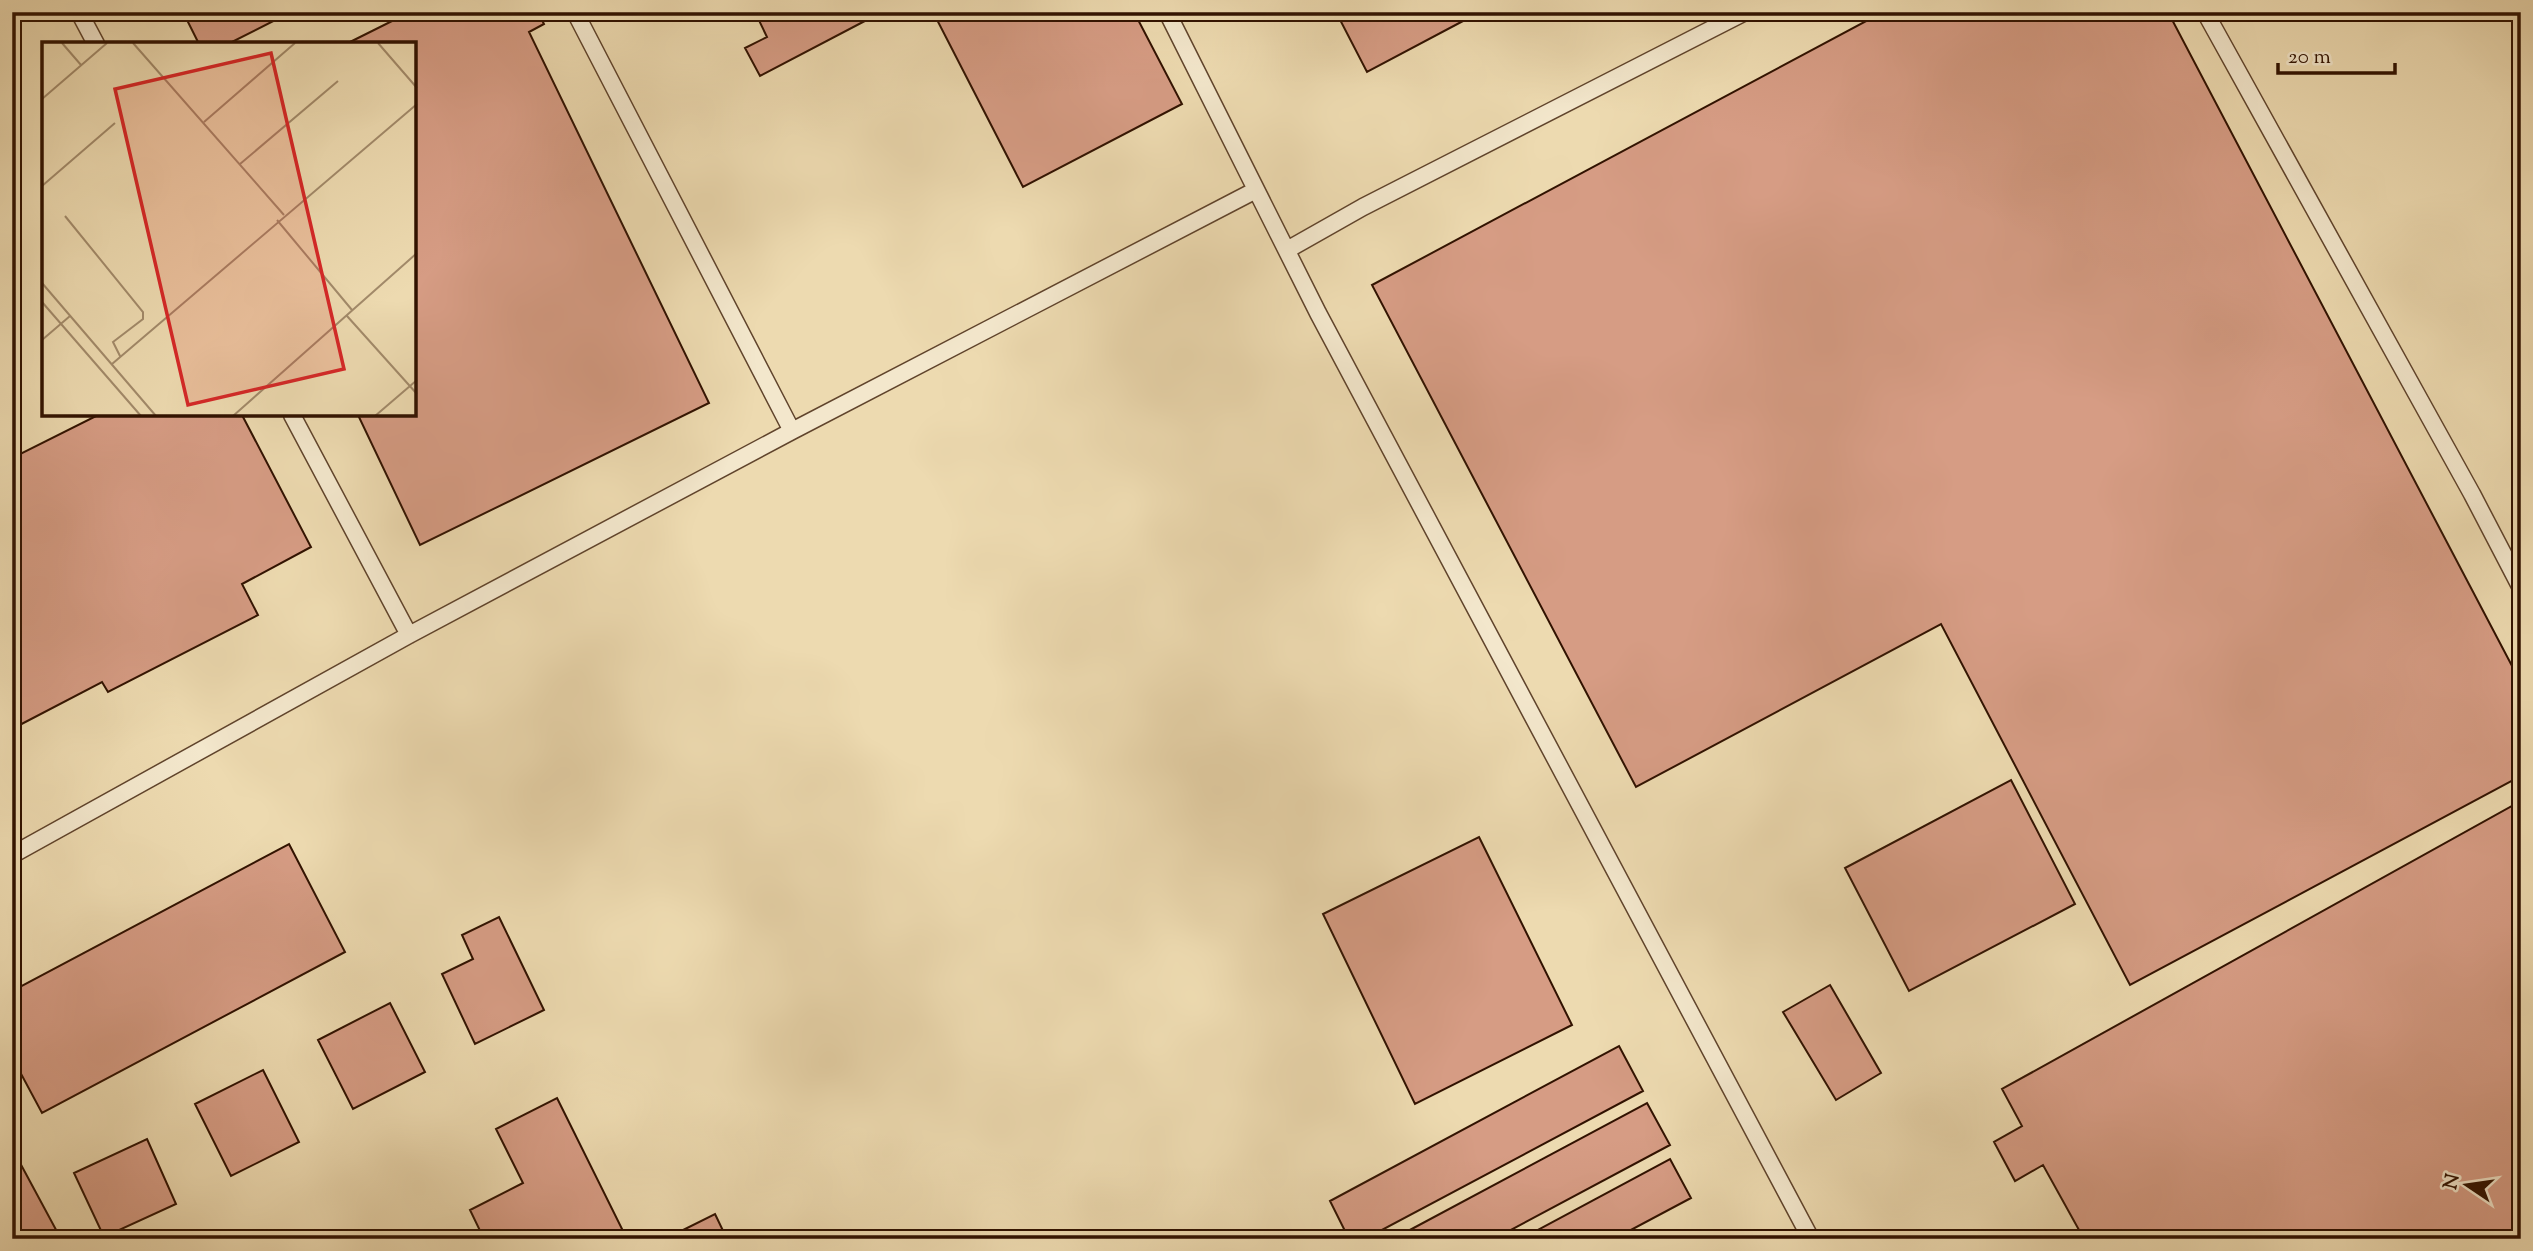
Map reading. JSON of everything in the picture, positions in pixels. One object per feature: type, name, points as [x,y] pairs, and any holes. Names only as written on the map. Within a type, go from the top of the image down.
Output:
[{"type":"lane","points":[[79,12],[95,42]]},
{"type":"lane","points":[[575,12],[792,431]]},
{"type":"lane","points":[[1167,12],[1287,250],[1811,1239]]},
{"type":"lane","points":[[1287,250],[1363,207],[1745,12]]},
{"type":"lane","points":[[2205,12],[2472,494],[2521,588]]},
{"type":"lane","points":[[12,855],[409,635],[792,431],[1256,190]]},
{"type":"lane","points":[[293,416],[409,635]]},
{"type":"building","points":[[183,12],[291,12],[232,42],[198,42]]},
{"type":"building","points":[[410,12],[538,12],[544,24],[529,32],[709,403],[420,545],[358,416],[416,416],[416,42],[350,42]]},
{"type":"building","points":[[755,12],[882,12],[760,76],[745,48],[767,37]]},
{"type":"building","points":[[933,12],[1134,12],[1182,104],[1023,187]]},
{"type":"building","points":[[1336,12],[1480,12],[1367,72]]},
{"type":"building","points":[[1883,12],[2168,12],[2521,683],[2521,776],[2130,985],[1941,624],[1636,787],[1372,285]]},
{"type":"building","points":[[96,416],[243,416],[311,547],[242,584],[258,615],[108,692],[102,682],[12,729],[12,458]]},
{"type":"building","points":[[2011,780],[2075,904],[1909,991],[1845,868]]},
{"type":"building","points":[[2521,801],[2521,1239],[2084,1239],[2043,1165],[2015,1181],[1994,1142],[2022,1126],[2002,1089]]},
{"type":"building","points":[[1479,837],[1572,1025],[1415,1104],[1323,914]]},
{"type":"building","points":[[289,844],[345,952],[42,1113],[12,1057],[12,991]]},
{"type":"building","points":[[499,917],[544,1010],[475,1044],[442,974],[473,959],[462,935]]},
{"type":"building","points":[[1830,985],[1881,1073],[1836,1100],[1783,1012]]},
{"type":"building","points":[[390,1003],[425,1072],[353,1109],[318,1040]]},
{"type":"building","points":[[1619,1046],[1643,1091],[1365,1239],[1349,1239],[1330,1201]]},
{"type":"building","points":[[263,1070],[299,1142],[231,1176],[195,1104]]},
{"type":"building","points":[[557,1098],[627,1239],[484,1239],[470,1210],[523,1183],[496,1129]]},
{"type":"building","points":[[1647,1103],[1670,1145],[1494,1239],[1393,1239]]},
{"type":"building","points":[[147,1139],[176,1204],[104,1237],[74,1173]]},
{"type":"building","points":[[12,1148],[61,1239],[12,1239]]},
{"type":"building","points":[[1670,1159],[1691,1198],[1614,1239],[1521,1239]]},
{"type":"building","points":[[715,1214],[727,1239],[665,1239]]}]
